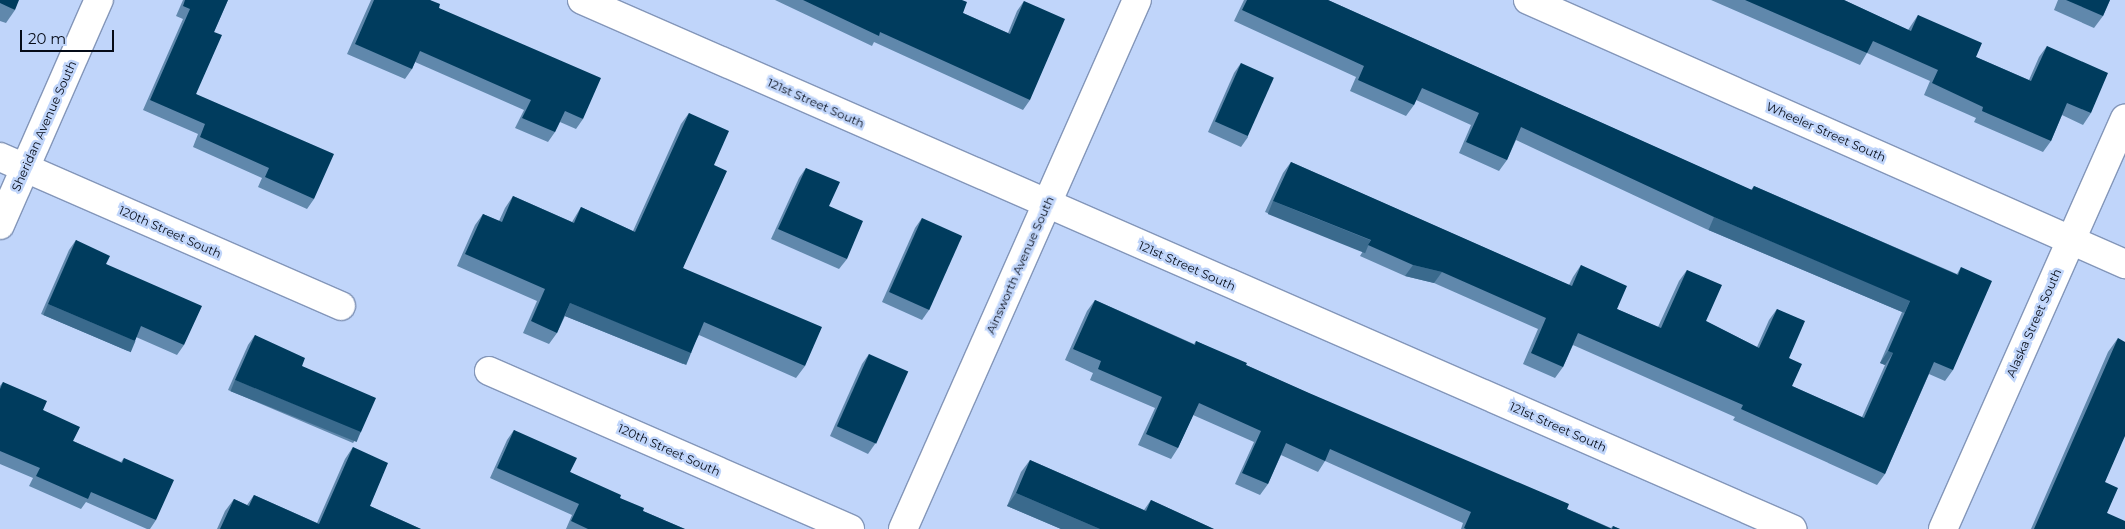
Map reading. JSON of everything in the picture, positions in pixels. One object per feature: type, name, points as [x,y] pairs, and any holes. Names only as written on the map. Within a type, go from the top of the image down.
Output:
[{"type":"street","name":"Sheridan Avenue South","points":[[0,225],[99,0]]},
{"type":"street","name":"121st Street South","points":[[582,0],[1047,205],[1792,529]]},
{"type":"street","name":"Ainsworth Avenue South","points":[[903,529],[1137,0]]},
{"type":"street","name":"Wheeler Street South","points":[[1528,0],[2125,264]]},
{"type":"street","name":"Alaska Street South","points":[[1943,529],[2125,118]]},
{"type":"street","name":"120th Street South","points":[[0,157],[341,306]]},
{"type":"street","name":"120th Street South","points":[[489,371],[850,529]]},
{"type":"building","points":[[0,0],[19,0],[15,10],[0,3]]},
{"type":"building","points":[[185,0],[228,0],[214,32],[222,35],[196,94],[334,154],[314,199],[265,177],[269,168],[200,137],[205,124],[150,100],[190,9],[183,6]]},
{"type":"building","points":[[374,0],[430,0],[440,4],[439,8],[601,78],[583,119],[565,111],[555,132],[522,118],[531,100],[420,51],[412,69],[355,44]]},
{"type":"building","points":[[803,0],[962,0],[967,2],[963,13],[1010,34],[1024,1],[1065,19],[1030,100],[880,32],[879,36]]},
{"type":"building","points":[[1247,0],[1328,0],[1752,190],[1754,186],[1958,275],[1961,267],[1992,281],[1953,370],[1934,362],[1885,474],[1741,409],[1743,405],[1578,333],[1563,367],[1531,353],[1546,318],[1442,272],[1413,265],[1368,245],[1371,240],[1273,201],[1291,162],[1572,286],[1581,265],[1627,286],[1617,309],[1661,328],[1687,270],[1722,285],[1706,321],[1759,348],[1777,309],[1805,321],[1789,358],[1802,364],[1792,386],[1864,418],[1893,353],[1888,351],[1910,301],[1714,217],[1521,127],[1507,160],[1466,142],[1479,113],[1422,88],[1414,105],[1358,80],[1364,66],[1242,10]]},
{"type":"building","points":[[1745,0],[1844,0],[1911,31],[1918,15],[1982,43],[1976,57],[2031,81],[2047,46],[2108,73],[2091,113],[2067,103],[2051,141],[1982,111],[1983,107],[1932,83],[1938,70],[1873,41],[1867,53]]},
{"type":"building","points":[[2066,0],[2110,0],[2103,16]]},
{"type":"building","points":[[1241,63],[1274,78],[1248,136],[1215,121]]},
{"type":"building","points":[[689,113],[729,131],[714,165],[727,171],[683,268],[822,327],[805,366],[704,322],[691,353],[570,303],[557,333],[531,321],[545,289],[465,254],[483,214],[502,222],[513,196],[574,223],[581,207],[635,232]]},
{"type":"building","points":[[806,168],[840,182],[829,206],[863,221],[847,259],[778,229]]},
{"type":"building","points":[[922,218],[962,236],[929,310],[889,292]]},
{"type":"building","points":[[76,240],[110,256],[106,264],[202,306],[184,345],[141,326],[135,341],[48,304]]},
{"type":"building","points":[[1095,300],[1195,345],[1196,341],[1309,393],[1569,504],[1567,509],[1612,529],[1466,529],[1464,528],[1471,512],[1330,449],[1325,461],[1286,443],[1268,484],[1242,473],[1261,431],[1199,403],[1178,448],[1146,434],[1162,397],[1098,369],[1101,361],[1073,349]]},
{"type":"building","points":[[255,335],[305,358],[302,366],[376,398],[361,432],[235,380]]},
{"type":"building","points":[[2118,338],[2125,342],[2125,436],[2105,482],[2118,488],[2107,513],[2125,521],[2125,529],[2034,529]]},
{"type":"building","points":[[869,354],[908,371],[876,444],[837,426]]},
{"type":"building","points":[[3,382],[47,401],[43,410],[80,427],[73,441],[122,463],[124,458],[174,480],[156,520],[91,492],[88,499],[36,476],[40,468],[0,451],[0,389]]},
{"type":"building","points":[[514,430],[577,458],[570,472],[621,495],[620,498],[644,508],[643,511],[685,529],[588,529],[571,521],[579,504],[497,468]]},
{"type":"building","points":[[353,447],[388,463],[370,506],[421,529],[220,529],[234,499],[249,506],[254,495],[319,524]]},
{"type":"building","points":[[1030,460],[1146,511],[1151,500],[1214,529],[1100,529],[1016,493]]}]
